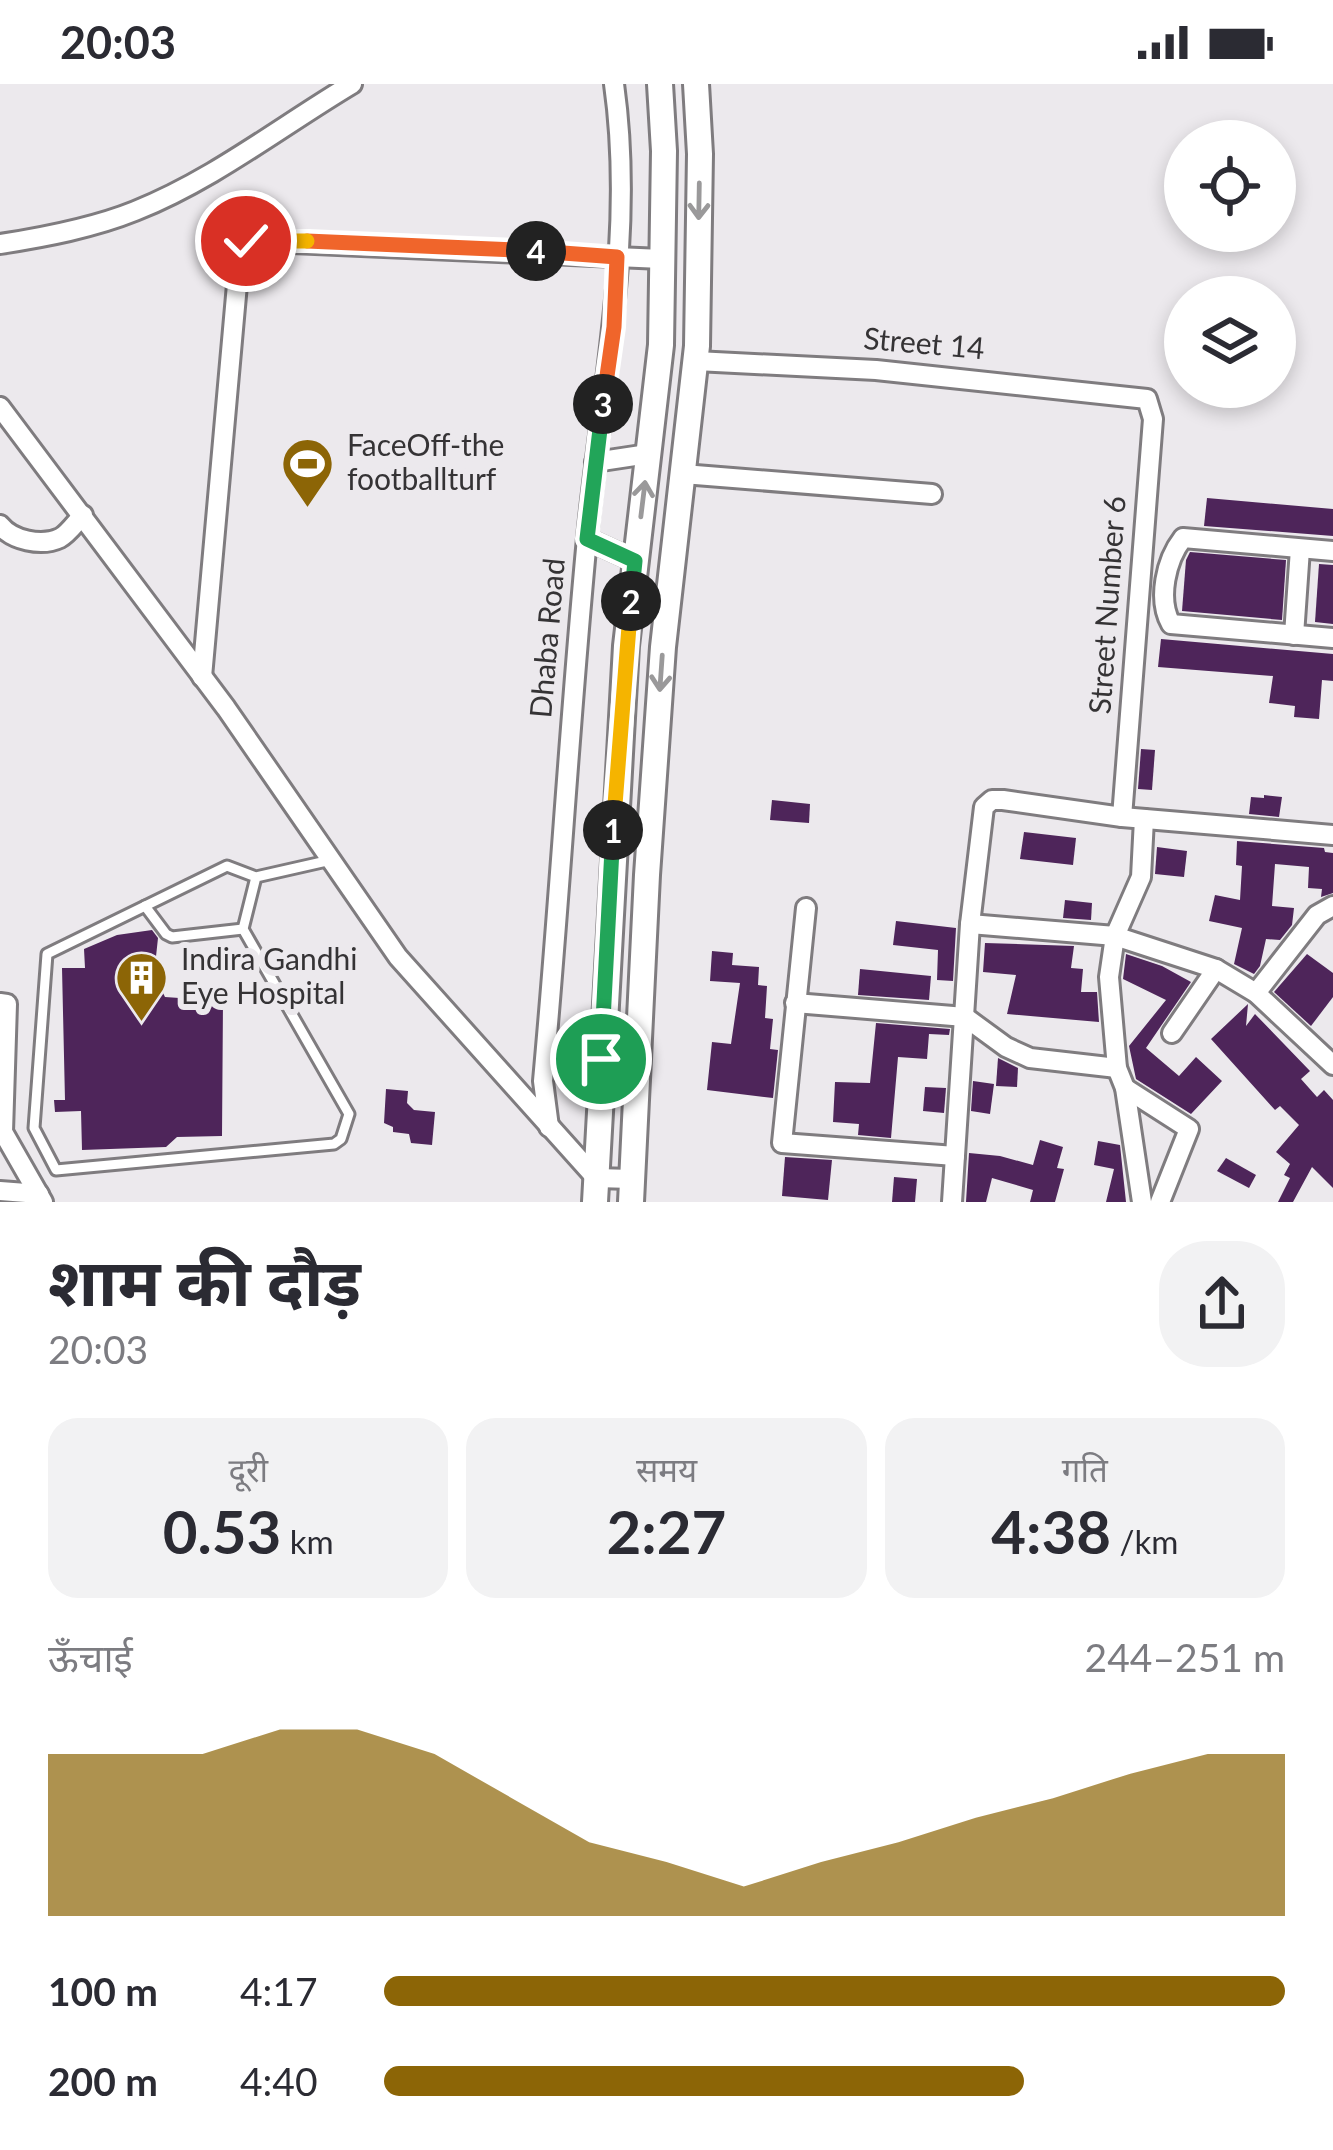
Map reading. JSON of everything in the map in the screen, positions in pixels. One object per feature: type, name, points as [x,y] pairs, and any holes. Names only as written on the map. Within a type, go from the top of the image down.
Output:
[{"type":"street","points":[[0,244],[41,238],[135,212],[222,167],[352,84]]},
{"type":"street","name":"Dhaba Road","points":[[550,1127],[543,1081],[570,709],[614,327],[620,155],[614,84]]},
{"type":"street","points":[[595,1190],[610,874],[635,561],[661,345],[660,84]]},
{"type":"street","points":[[595,1190],[632,1191],[662,647],[696,361],[700,154],[696,84]]},
{"type":"street","points":[[202,677],[239,262],[246,241],[662,259]]},
{"type":"street","name":"Street 14","points":[[696,361],[897,371],[1147,398]]},
{"type":"street","name":"Street Number 6","points":[[1122,817],[1153,419],[1147,398]]},
{"type":"street","points":[[0,407],[202,677],[398,957],[550,1127],[595,1190]]},
{"type":"street","points":[[595,462],[648,454]]},
{"type":"street","points":[[682,474],[932,494]]},
{"type":"street","points":[[0,525],[24,540],[42,541],[60,538],[83,515]]},
{"type":"street","points":[[1333,551],[1184,538],[1169,556],[1166,574],[1166,619],[1171,624],[1333,638]]},
{"type":"street","points":[[587,539],[635,561]]},
{"type":"street","points":[[1294,635],[1300,548]]},
{"type":"street","points":[[952,1202],[980,814],[992,800],[1122,817],[1333,835]]},
{"type":"street","points":[[1142,1202],[1125,1088],[1117,1068],[1109,976],[1115,935],[1142,877],[1144,819]]},
{"type":"street","points":[[1256,994],[1316,915],[1333,906]]},
{"type":"street","points":[[806,908],[782,1142],[955,1156]]},
{"type":"street","points":[[970,924],[1115,935],[1216,969],[1256,994],[1333,1065]]},
{"type":"street","points":[[1172,1033],[1216,969]]},
{"type":"street","points":[[0,1003],[7,1004],[3,1132],[41,1198]]},
{"type":"street","points":[[795,1003],[965,1017],[1030,1058],[1117,1068]]},
{"type":"street","points":[[1125,1088],[1189,1130],[1160,1202]]},
{"type":"street","points":[[0,1191],[41,1198]]},
{"type":"lane","points":[[256,877],[243,929],[349,1114],[341,1139],[334,1144],[56,1170],[34,1128],[47,954],[227,866],[256,877],[331,860]]},
{"type":"lane","points":[[145,906],[172,937],[243,929]]},
{"type":"building","points":[[1207,498],[1333,509],[1333,536],[1204,526]]},
{"type":"building","points":[[1190,552],[1286,560],[1282,620],[1182,611]]},
{"type":"building","points":[[1319,564],[1333,565],[1333,624],[1315,622]]},
{"type":"building","points":[[1161,639],[1333,654],[1333,681],[1322,680],[1319,719],[1294,717],[1295,706],[1269,703],[1273,676],[1158,667]]},
{"type":"building","points":[[1141,749],[1155,750],[1152,790],[1138,789]]},
{"type":"building","points":[[1251,797],[1282,797],[1279,817],[1249,814]]},
{"type":"building","points":[[772,800],[810,804],[809,823],[770,820]]},
{"type":"building","points":[[1024,832],[1076,838],[1073,865],[1020,859]]},
{"type":"building","points":[[1237,841],[1324,848],[1333,853],[1333,893],[1321,897],[1322,889],[1308,888],[1309,867],[1275,864],[1272,906],[1294,908],[1292,925],[1280,940],[1266,939],[1254,974],[1234,964],[1242,928],[1209,921],[1215,895],[1240,900],[1242,866],[1236,865]]},
{"type":"building","points":[[1157,847],[1187,851],[1184,877],[1155,874]]},
{"type":"building","points":[[1065,900],[1092,903],[1091,920],[1063,918]]},
{"type":"building","points":[[896,921],[956,928],[953,981],[937,980],[938,950],[893,945]]},
{"type":"building","name":"Indira Gandhi Eye Hospital","points":[[152,930],[158,938],[154,975],[165,997],[223,1001],[222,1136],[177,1137],[166,1147],[82,1150],[81,1111],[55,1112],[54,1100],[65,1100],[62,968],[85,968],[84,949],[117,935]]},
{"type":"building","points":[[985,943],[1074,946],[1071,968],[1083,969],[1081,992],[1097,992],[1099,1022],[1007,1014],[1016,975],[983,972]]},
{"type":"building","points":[[712,951],[733,953],[732,965],[759,967],[758,985],[767,986],[765,1018],[773,1019],[770,1049],[778,1050],[773,1098],[707,1090],[712,1042],[731,1044],[740,983],[710,981]]},
{"type":"building","points":[[1126,954],[1191,982],[1146,1048],[1179,1076],[1196,1057],[1222,1081],[1191,1114],[1136,1079],[1129,1046],[1166,1000],[1123,979]]},
{"type":"building","points":[[1307,954],[1333,973],[1333,997],[1311,1026],[1274,992]]},
{"type":"building","points":[[860,969],[931,976],[929,1000],[858,995]]},
{"type":"building","points":[[1248,1004],[1246,1026],[1255,1014],[1310,1071],[1301,1079],[1317,1097],[1324,1090],[1333,1100],[1333,1188],[1312,1167],[1293,1202],[1278,1202],[1290,1178],[1284,1175],[1290,1164],[1276,1152],[1299,1125],[1280,1106],[1275,1110],[1211,1039]]},
{"type":"building","points":[[876,1023],[950,1029],[949,1035],[929,1034],[927,1059],[898,1057],[891,1138],[858,1135],[859,1124],[833,1122],[835,1082],[870,1083]]},
{"type":"building","points":[[998,1058],[1018,1068],[1017,1087],[996,1086]]},
{"type":"building","points":[[973,1081],[994,1084],[990,1114],[971,1111]]},
{"type":"building","points":[[925,1087],[946,1088],[944,1113],[923,1111]]},
{"type":"building","points":[[386,1089],[408,1091],[407,1103],[414,1110],[435,1112],[432,1145],[411,1143],[409,1134],[393,1132],[384,1123]]},
{"type":"building","points":[[1040,1140],[1063,1147],[1057,1168],[1064,1169],[1055,1202],[1030,1202],[1033,1190],[992,1178],[986,1202],[966,1202],[969,1153],[1033,1165]]},
{"type":"building","points":[[1098,1141],[1120,1145],[1126,1202],[1106,1202],[1114,1169],[1094,1165]]},
{"type":"building","points":[[785,1157],[832,1160],[828,1200],[782,1196]]},
{"type":"building","points":[[1226,1158],[1256,1175],[1249,1188],[1217,1171]]},
{"type":"building","points":[[894,1177],[917,1179],[915,1202],[892,1202]]},
{"type":"place","name":"FaceOff-the footballturf","points":[[308,509]]},
{"type":"place","name":"Indira Gandhi Eye Hospital","points":[[142,1023]]},
{"type":"route","points":[[246,241],[617,257],[614,327],[587,539],[635,561],[610,874],[601,1059]]}]
